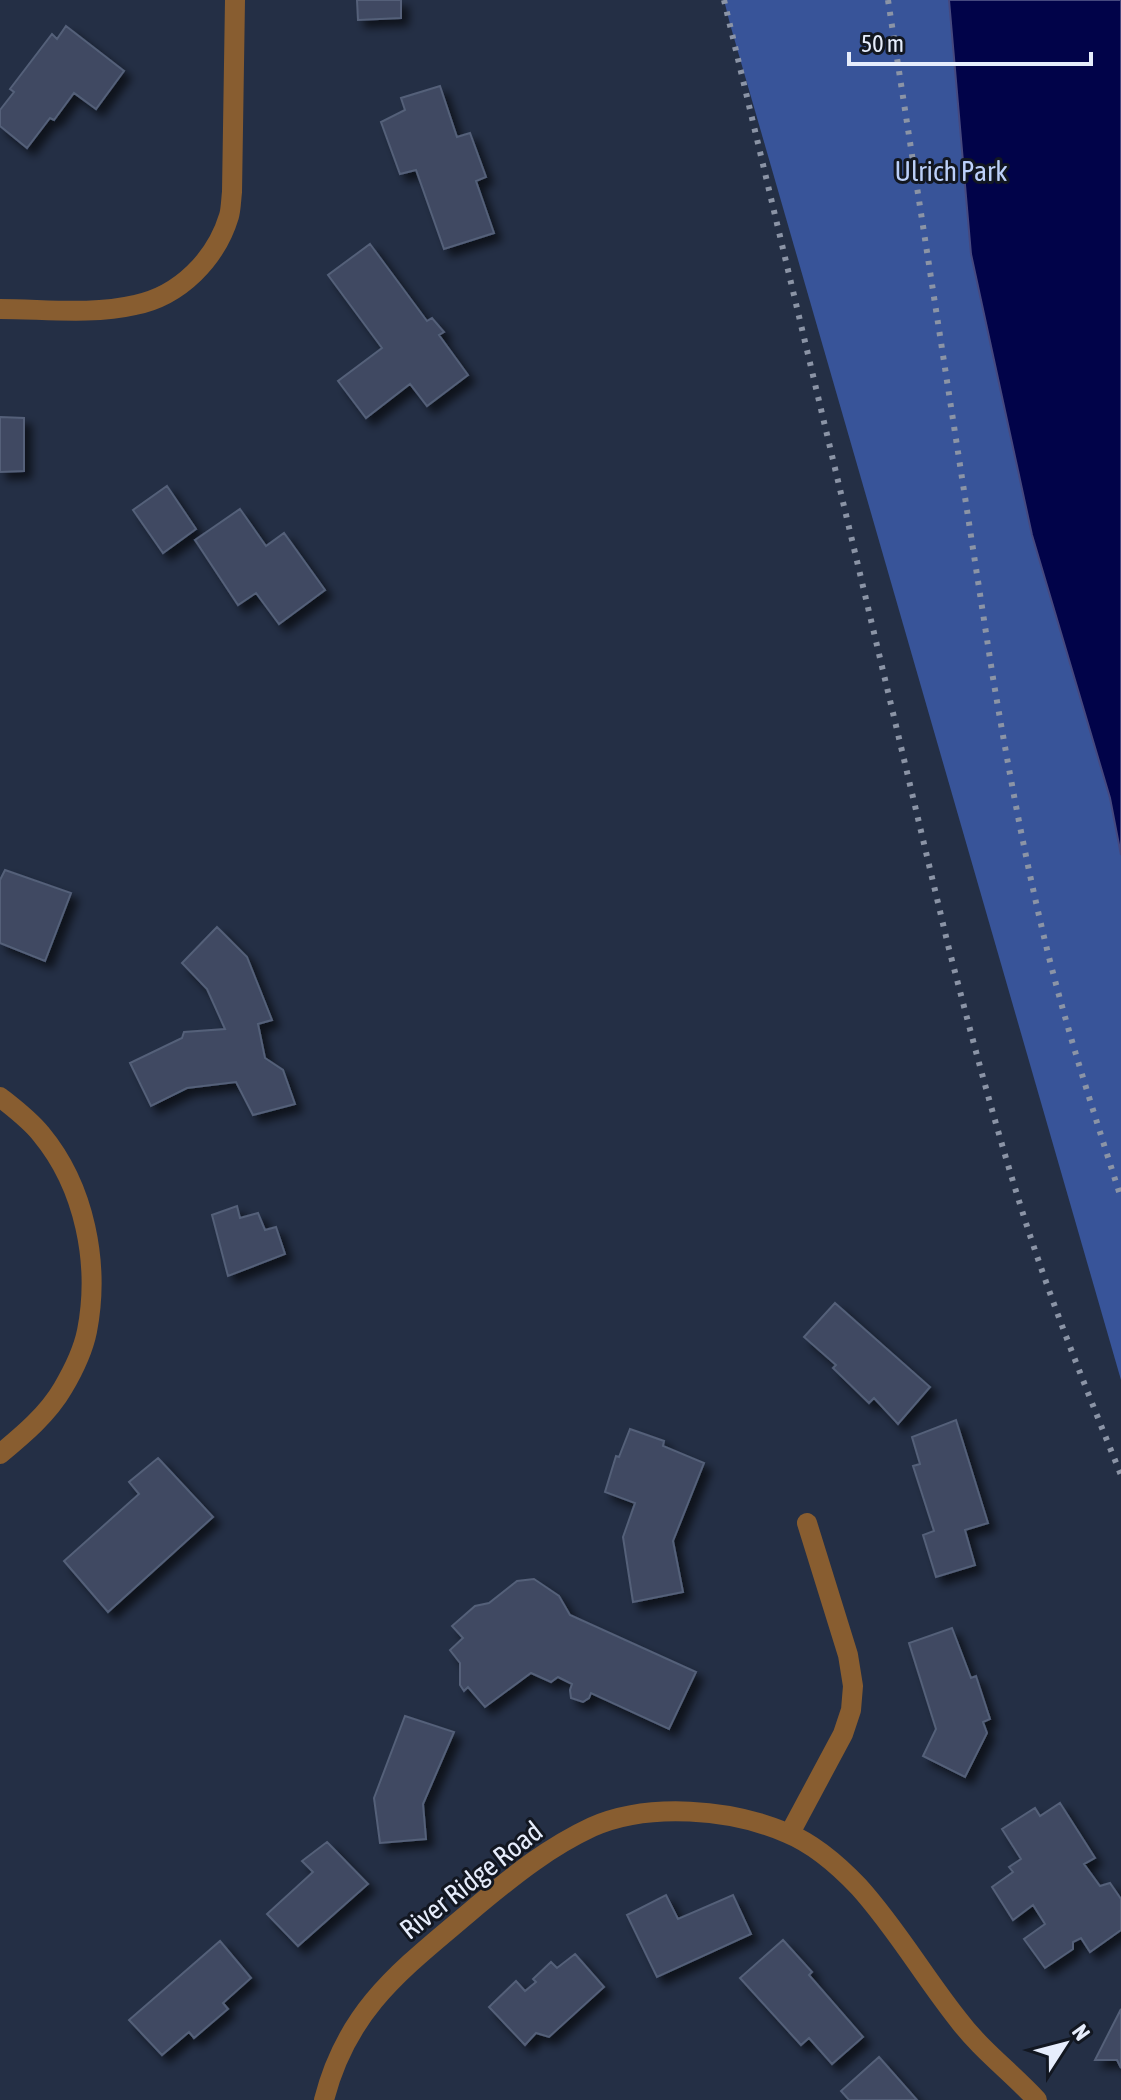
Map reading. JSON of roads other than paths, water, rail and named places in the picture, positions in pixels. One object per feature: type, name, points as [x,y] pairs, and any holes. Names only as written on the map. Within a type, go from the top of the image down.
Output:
[{"type":"street","points":[[0,309],[96,310],[137,305],[166,294],[188,280],[207,261],[229,215],[232,192],[235,0]]},
{"type":"street","points":[[0,1097],[40,1132],[61,1162],[79,1206],[92,1264],[87,1333],[78,1359],[62,1390],[44,1414],[0,1454]]},
{"type":"street","points":[[790,1833],[843,1734],[851,1710],[853,1686],[848,1655],[807,1523]]},
{"type":"street","name":"River Ridge Road","points":[[324,2100],[330,2073],[344,2042],[364,2011],[391,1980],[518,1871],[556,1845],[596,1826],[637,1815],[680,1811],[754,1821],[790,1833],[823,1855],[858,1886],[892,1927],[957,2019],[985,2051],[1037,2100]]},
{"type":"railway","points":[[724,0],[975,1049],[1036,1252],[1121,1475]]},
{"type":"railway","points":[[888,0],[993,678],[1017,810],[1053,974],[1121,1198]]},
{"type":"park label","name":"Ulrich Park","points":[[951,171]]}]
